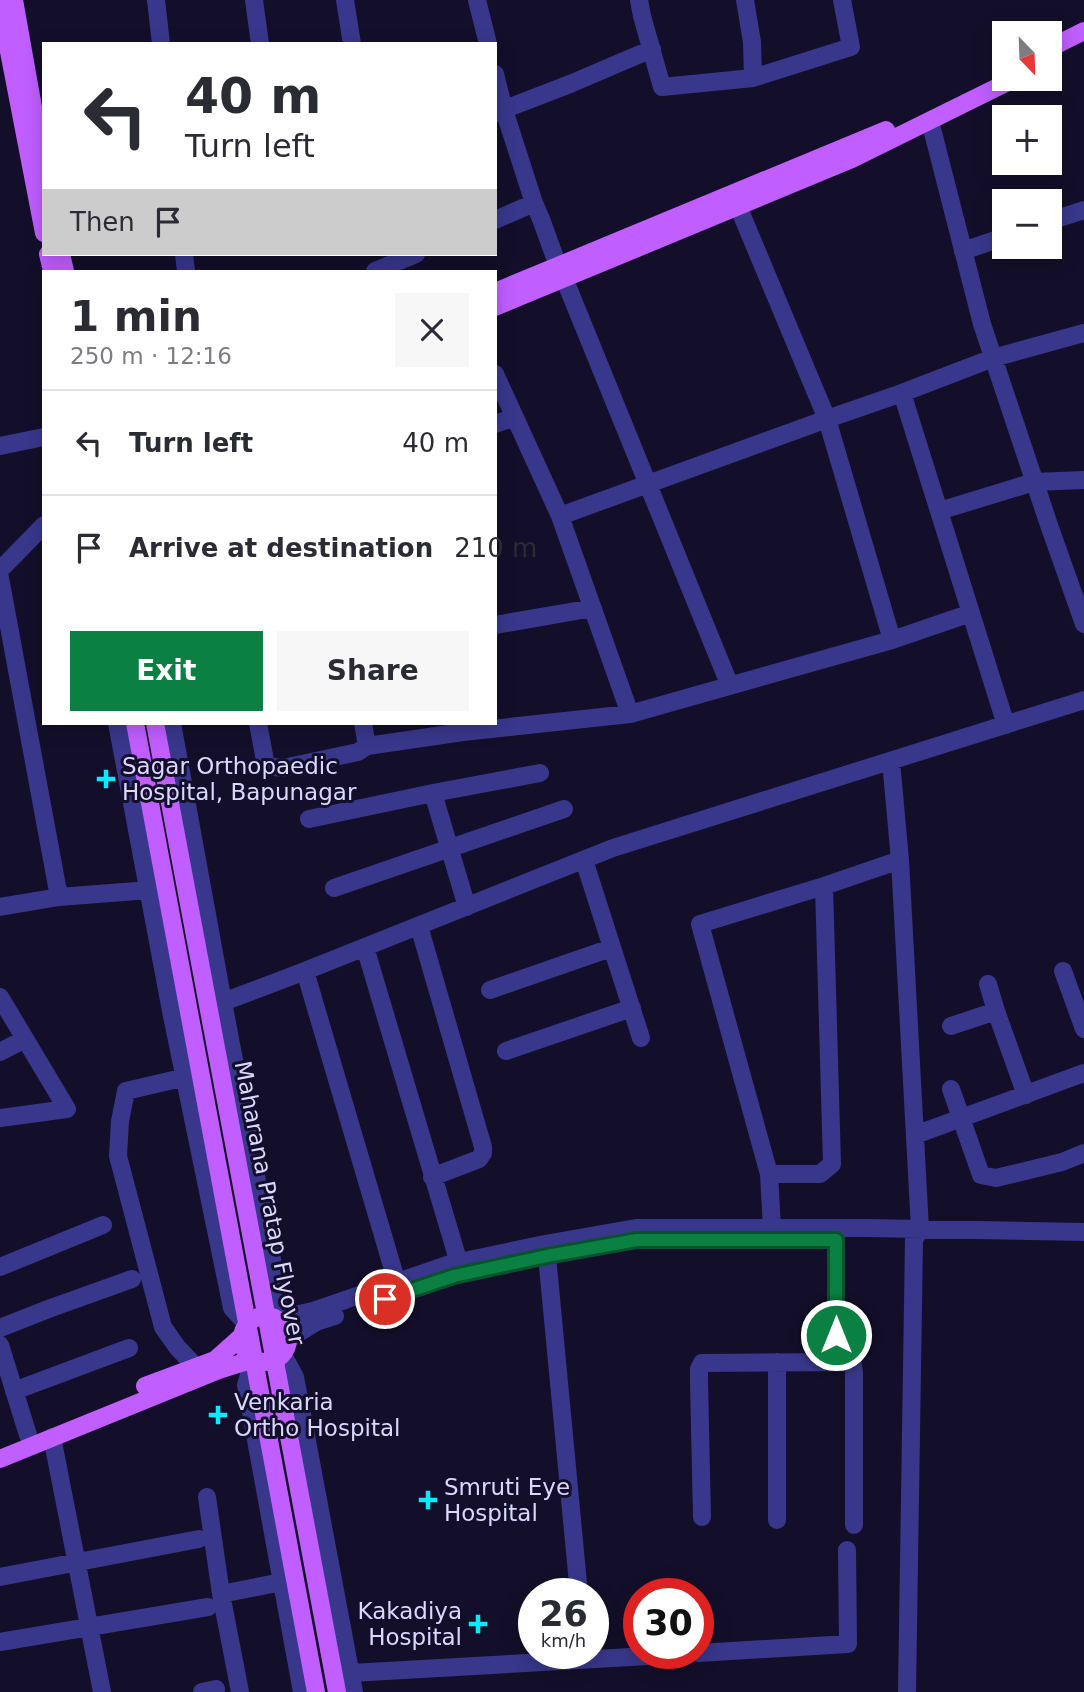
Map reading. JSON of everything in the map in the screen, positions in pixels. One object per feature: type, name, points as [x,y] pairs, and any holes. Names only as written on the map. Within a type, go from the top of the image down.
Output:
[{"type":"main road","points":[[14,0],[42,158]]},
{"type":"main road","points":[[0,5],[42,223]]},
{"type":"main road","points":[[1062,42],[1084,30]]},
{"type":"main road","points":[[1062,54],[1084,43]]},
{"type":"main road","points":[[497,306],[561,272],[901,124],[992,77]]},
{"type":"main road","points":[[497,291],[561,272],[738,206],[852,159],[992,90]]},
{"type":"main road","name":"Maharana Pratap Flyover","points":[[135,725],[316,1692]]},
{"type":"main road","name":"Maharana Pratap Flyover","points":[[155,725],[337,1692]]},
{"type":"main road","points":[[0,1447],[215,1360],[253,1319],[269,1316],[285,1328],[285,1347],[272,1360],[254,1359],[219,1370],[0,1459]]},
{"type":"main road","points":[[244,1330],[244,1349],[254,1359]]},
{"type":"street","points":[[156,0],[161,42]]},
{"type":"street","points":[[254,0],[260,42]]},
{"type":"street","points":[[345,0],[352,42]]},
{"type":"street","points":[[477,0],[488,42]]},
{"type":"street","points":[[639,0],[662,87],[753,78],[851,47],[842,0]]},
{"type":"street","points":[[745,0],[752,42],[753,78]]},
{"type":"street","points":[[500,111],[652,49]]},
{"type":"street","points":[[497,89],[500,111],[534,203],[730,686]]},
{"type":"street","points":[[930,121],[982,324],[1084,624]]},
{"type":"street","points":[[497,219],[534,203]]},
{"type":"street","points":[[738,206],[827,419],[892,640]]},
{"type":"street","points":[[1062,217],[1084,209]]},
{"type":"street","points":[[963,251],[992,241]]},
{"type":"street","points":[[377,270],[411,256]]},
{"type":"street","points":[[560,516],[993,358],[1084,333]]},
{"type":"street","points":[[497,379],[560,516],[630,714]]},
{"type":"street","points":[[902,393],[1006,725]]},
{"type":"street","points":[[497,423],[514,417]]},
{"type":"street","points":[[0,446],[42,437]]},
{"type":"street","points":[[939,511],[1034,482],[1084,480]]},
{"type":"street","points":[[0,570],[42,527]]},
{"type":"street","points":[[0,578],[60,897]]},
{"type":"street","points":[[497,625],[593,608]]},
{"type":"street","points":[[497,724],[630,714],[892,640],[971,613]]},
{"type":"street","points":[[223,1002],[613,848],[1084,700]]},
{"type":"street","points":[[117,725],[232,1308],[244,1330]]},
{"type":"street","points":[[172,725],[279,1296],[276,1319],[313,1311],[459,1262],[636,1228],[772,1228],[1084,1244]]},
{"type":"street","points":[[258,725],[266,766],[284,768],[358,752],[367,746],[462,727],[488,725]]},
{"type":"street","points":[[363,725],[367,746]]},
{"type":"street","points":[[891,761],[900,860],[915,1135],[917,1235],[907,1692]]},
{"type":"street","points":[[309,818],[540,774]]},
{"type":"street","points":[[433,793],[467,907]]},
{"type":"street","points":[[334,888],[564,809]]},
{"type":"street","points":[[584,860],[641,1038]]},
{"type":"street","points":[[772,1228],[769,1174],[700,924],[900,860]]},
{"type":"street","points":[[769,1174],[820,1174],[832,1164],[824,886]]},
{"type":"street","points":[[0,907],[60,897],[149,890]]},
{"type":"street","points":[[419,926],[483,1147],[479,1159],[432,1177]]},
{"type":"street","points":[[365,947],[459,1262]]},
{"type":"street","points":[[490,990],[611,948]]},
{"type":"street","points":[[305,971],[397,1283]]},
{"type":"street","points":[[1063,971],[1084,1029]]},
{"type":"street","points":[[988,984],[1026,1095]]},
{"type":"street","points":[[0,997],[67,1109],[0,1118]]},
{"type":"street","points":[[506,1052],[632,1008]]},
{"type":"street","points":[[951,1026],[996,1011]]},
{"type":"street","points":[[0,1052],[25,1039]]},
{"type":"street","points":[[915,1135],[1084,1073]]},
{"type":"street","points":[[186,1077],[126,1091],[120,1121],[118,1156],[163,1327],[177,1348],[195,1366]]},
{"type":"street","points":[[951,1089],[981,1175],[996,1178],[1062,1162],[1084,1153]]},
{"type":"street","points":[[0,1267],[103,1225]]},
{"type":"street","points":[[354,1692],[295,1377],[285,1347],[316,1322],[454,1276],[637,1240],[836,1240],[917,1235],[1084,1232]]},
{"type":"street","points":[[836,1240],[836,1362]]},
{"type":"street","points":[[547,1256],[577,1578]]},
{"type":"street","points":[[0,1328],[132,1279]]},
{"type":"street","points":[[10,1398],[129,1348]]},
{"type":"street","points":[[1,1353],[10,1398],[28,1435]]},
{"type":"street","points":[[254,1359],[246,1385],[302,1692]]},
{"type":"street","points":[[776,1362],[777,1520]]},
{"type":"street","points":[[702,1517],[699,1370],[702,1363],[848,1362],[853,1366],[854,1373],[854,1525]]},
{"type":"street","points":[[51,1437],[102,1692]]},
{"type":"street","points":[[207,1497],[221,1594],[240,1692]]},
{"type":"street","points":[[0,1577],[199,1539]]},
{"type":"street","points":[[714,1652],[848,1644],[847,1550]]},
{"type":"street","points":[[221,1594],[282,1582]]},
{"type":"street","points":[[0,1642],[208,1607]]},
{"type":"street","points":[[351,1673],[518,1662]]},
{"type":"place","name":"Sagar Orthopaedic Hospital, Bapunagar","points":[[106,779]]},
{"type":"place","name":"Venkaria Ortho Hospital","points":[[218,1415]]},
{"type":"place","name":"Smruti Eye Hospital","points":[[428,1500]]},
{"type":"place","name":"Kakadiya Hospital","points":[[478,1624]]},
{"type":"route","points":[[385,1299],[454,1276],[637,1240],[836,1240],[836,1335]]}]
